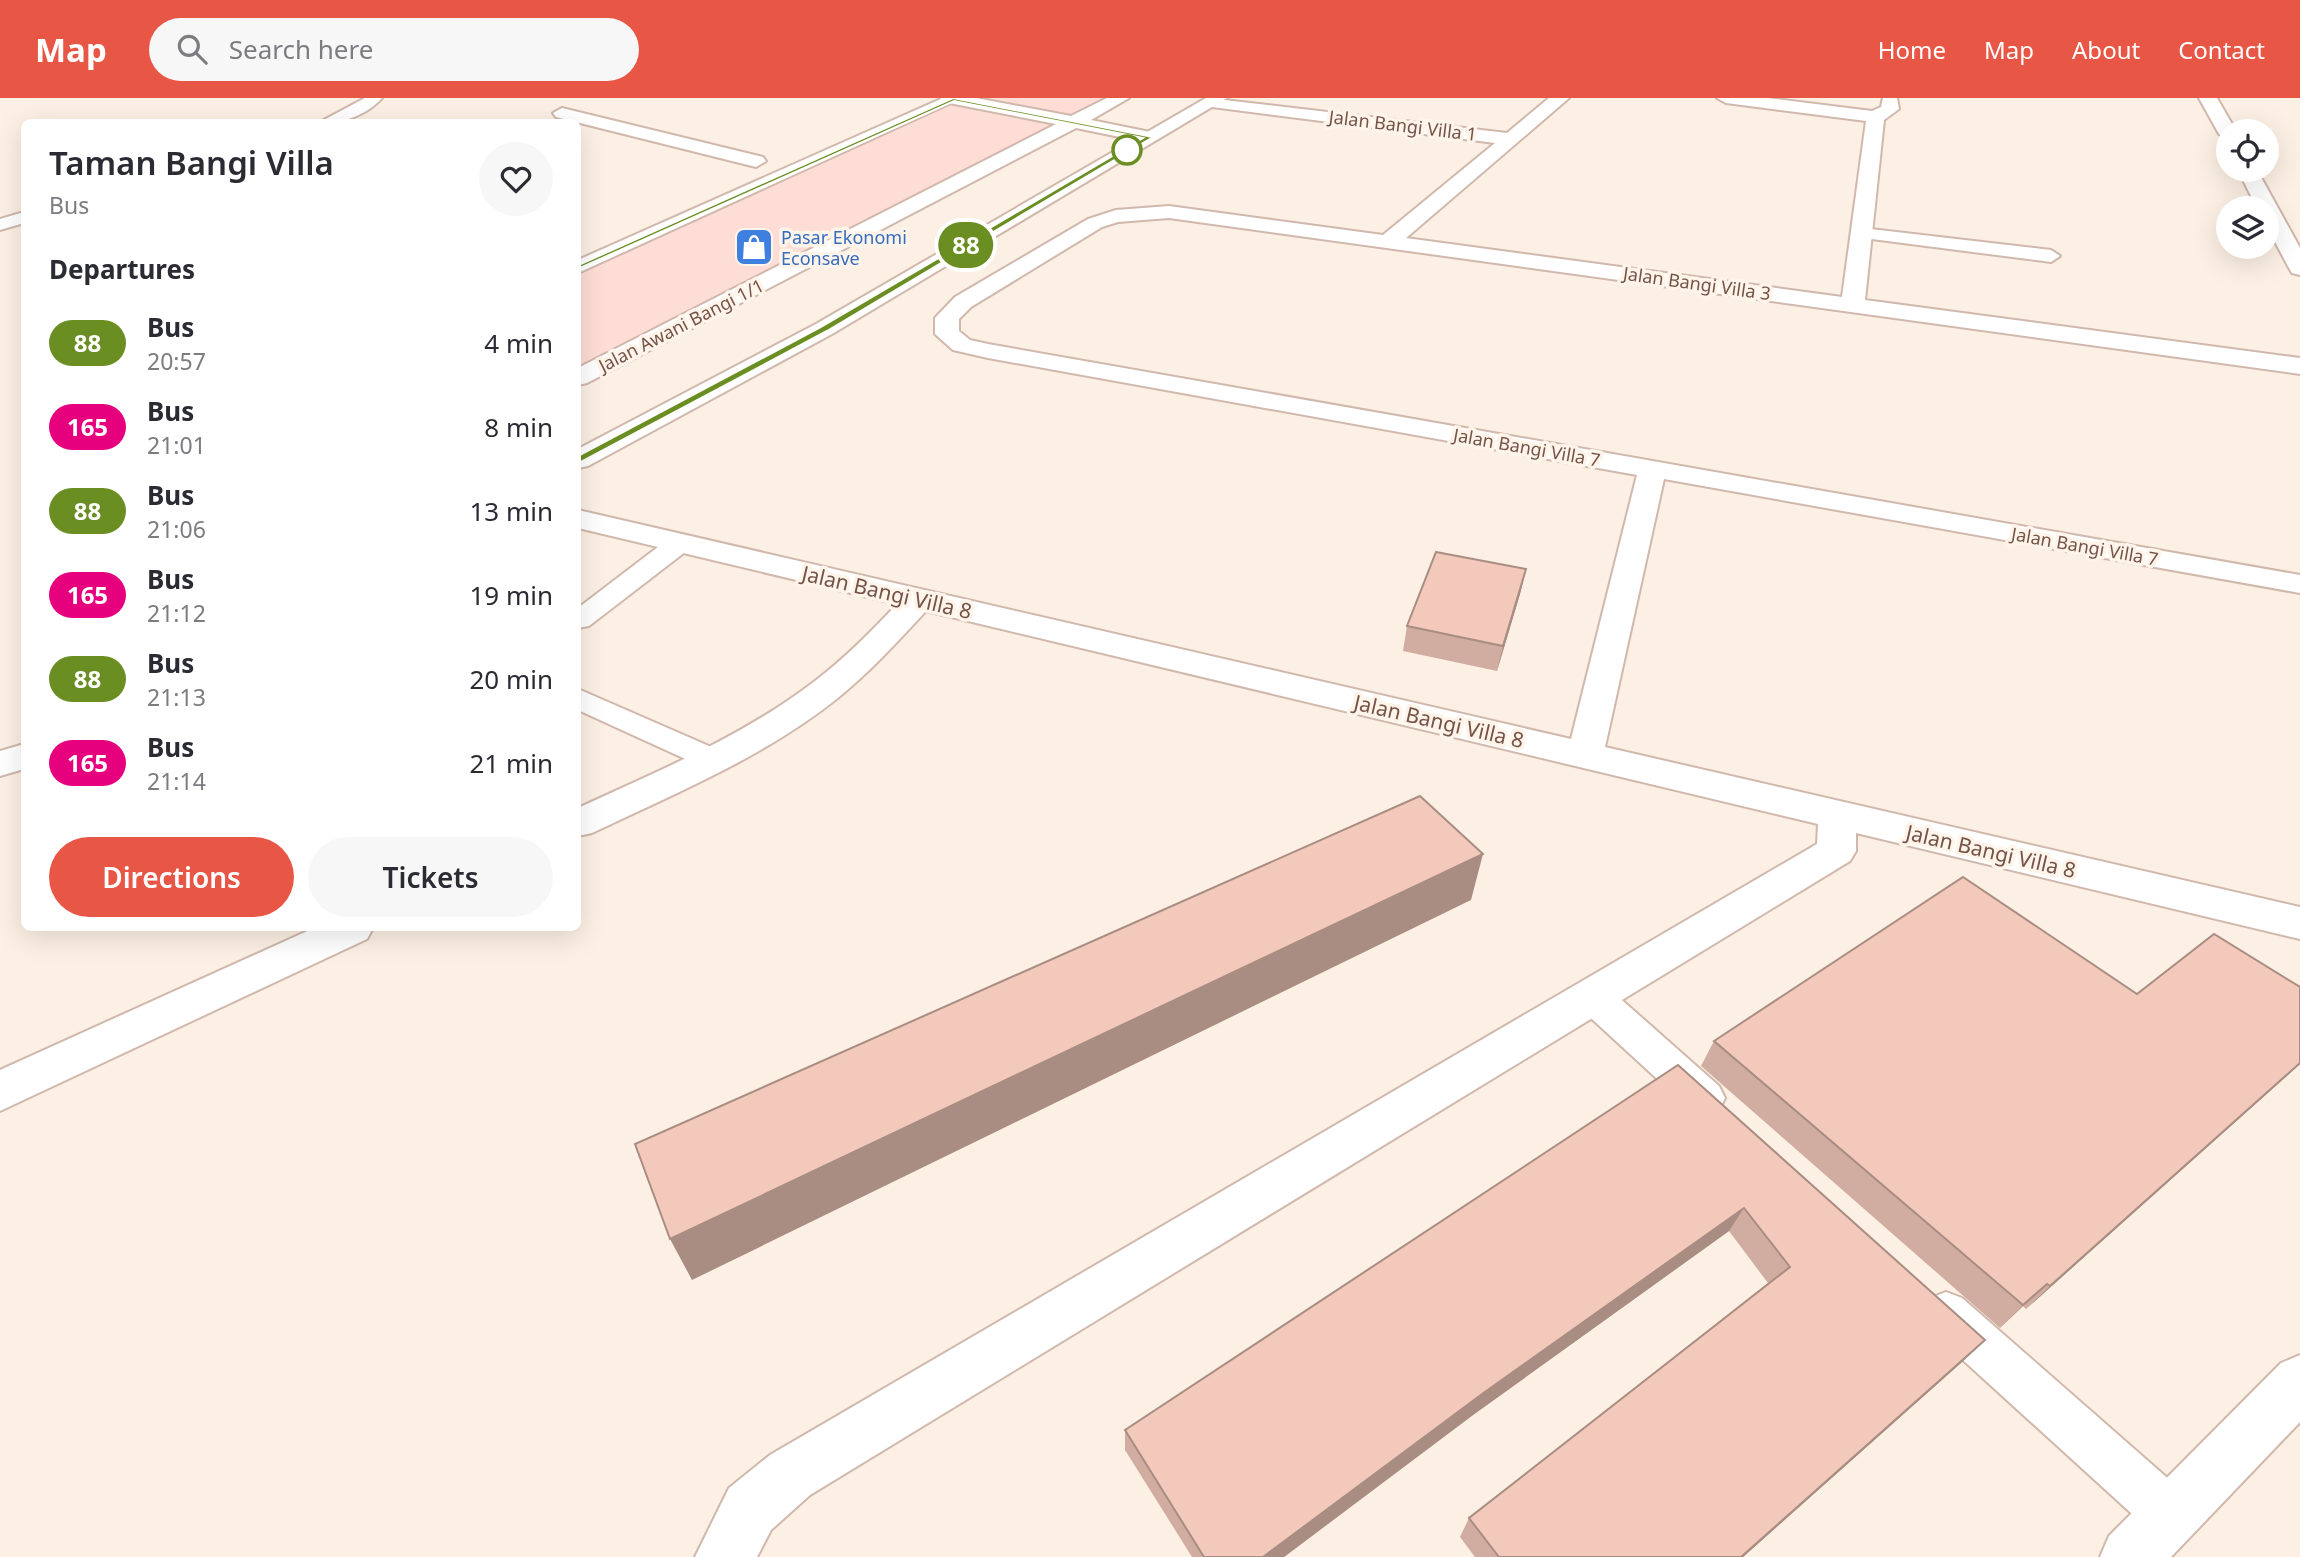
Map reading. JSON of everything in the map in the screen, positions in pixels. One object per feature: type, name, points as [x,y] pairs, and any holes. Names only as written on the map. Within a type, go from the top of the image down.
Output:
[{"type":"street","points":[[952,98],[1149,137]]},
{"type":"street","name":"Jalan Awani Bangi 1/1","points":[[581,376],[1120,98]]},
{"type":"street","points":[[1271,108],[1287,98]]},
{"type":"street","points":[[1389,241],[1560,98]]},
{"type":"street","points":[[1726,98],[1875,117],[1890,109],[1890,98]]},
{"type":"street","points":[[2208,98],[2220,119]]},
{"type":"street","points":[[581,458],[824,329],[1215,100]]},
{"type":"street","name":"Jalan Bangi Villa 1","points":[[1215,100],[1511,139]]},
{"type":"street","points":[[573,119],[556,115],[592,102]]},
{"type":"street","points":[[1853,304],[1875,117]]},
{"type":"street","points":[[581,121],[756,161]]},
{"type":"street","name":"Jalan Bangi Villa 3","points":[[1095,223],[1130,214],[1169,212],[2300,366]]},
{"type":"street","name":"Jalan Bangi Villa 7","points":[[1095,223],[963,302],[947,318],[947,334],[962,345],[988,351],[2300,584]]},
{"type":"street","points":[[2279,227],[2300,230]]},
{"type":"street","points":[[2279,229],[2300,268]]},
{"type":"street","points":[[1585,756],[1652,469]]},
{"type":"street","name":"Jalan Bangi Villa 8","points":[[581,520],[2300,923]]},
{"type":"street","points":[[581,822],[714,760],[792,714],[856,665],[919,599]]},
{"type":"street","points":[[0,764],[21,758]]},
{"type":"street","points":[[725,1557],[750,1509],[790,1475],[1836,851],[1838,815]]},
{"type":"street","points":[[0,1091],[346,931]]},
{"type":"street","points":[[2130,1557],[2300,1382]]},
{"type":"lane","points":[[335,119],[357,110],[375,98]]},
{"type":"lane","points":[[581,266],[952,98]]},
{"type":"lane","points":[[596,239],[749,172],[755,167],[756,161]]},
{"type":"lane","points":[[0,225],[21,218]]},
{"type":"lane","points":[[1862,233],[2051,256]]},
{"type":"lane","points":[[581,618],[680,543]]},
{"type":"lane","points":[[581,700],[714,760]]},
{"type":"lane","points":[[1592,997],[1737,1126]]},
{"type":"lane","points":[[1913,1283],[2171,1515]]},
{"type":"shaded area","points":[[966,98],[1107,98],[581,367],[581,272]]},
{"type":"building","points":[[1436,552],[1526,569],[1503,646],[1407,626]]},
{"type":"building","points":[[1420,796],[1483,854],[670,1239],[635,1144]]},
{"type":"building","points":[[1963,877],[2137,994],[2214,934],[2300,987],[2300,1063],[2050,1286],[2047,1284],[2023,1305],[1714,1041]]},
{"type":"building","points":[[1678,1065],[1985,1340],[1741,1557],[1499,1557],[1469,1518],[1790,1267],[1744,1208],[1482,1394],[1263,1557],[1204,1557],[1125,1430]]},
{"type":"bus line","name":"88","points":[[581,266],[953,99],[1149,137],[824,329],[581,458]]},
{"type":"place","name":"Pasar Ekonomi Econsave","points":[[754,247]]}]
